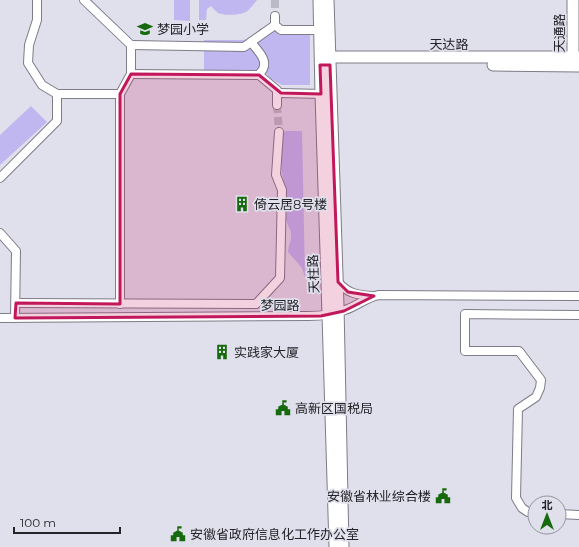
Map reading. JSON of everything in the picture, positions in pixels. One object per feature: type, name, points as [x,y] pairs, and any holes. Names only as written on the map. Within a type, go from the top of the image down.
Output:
[{"type":"street","points":[[37,0],[38,20],[30,45],[28,63],[42,85],[57,94],[120,94]]},
{"type":"street","points":[[84,0],[132,45],[244,47],[275,21],[281,30],[324,30]]},
{"type":"street","name":"天柱路","points":[[319,0],[324,30],[333,314],[343,547]]},
{"type":"street","name":"天柱路","points":[[324,30],[328,0]]},
{"type":"street","name":"天通路","points":[[573,0],[576,61]]},
{"type":"street","points":[[251,42],[264,62],[264,68],[259,75]]},
{"type":"street","points":[[120,304],[120,94],[132,74],[132,45]]},
{"type":"street","name":"天达路","points":[[325,61],[346,64],[576,61]]},
{"type":"street","points":[[132,74],[259,75],[277,90],[277,105]]},
{"type":"street","points":[[278,93],[326,95]]},
{"type":"street","points":[[0,178],[57,121],[57,94]]},
{"type":"street","name":"天柱路","points":[[326,95],[338,282],[333,314],[334,547]]},
{"type":"street","points":[[16,303],[256,304],[280,278],[282,190],[276,175],[279,132]]},
{"type":"street","points":[[0,233],[16,251],[15,318]]},
{"type":"street","points":[[338,282],[348,292],[374,296]]},
{"type":"street","name":"梦园路","points":[[0,318],[300,316],[333,314],[344,311],[379,294],[579,296]]},
{"type":"street","points":[[527,511],[522,508],[516,498],[516,444],[518,410],[536,397],[540,388],[541,380],[519,351],[465,351],[465,314],[579,315]]},
{"type":"street","points":[[567,514],[579,515]]},
{"type":"highlighted area","points":[[320,65],[330,65],[338,282],[348,292],[374,296],[344,311],[321,316],[15,318],[16,303],[120,304],[120,94],[131,74],[259,75],[281,93],[321,94]]},
{"type":"shaded area","points":[[174,0],[190,0],[190,21],[174,20]]},
{"type":"shaded area","points":[[199,0],[257,0],[246,12],[236,14],[221,14],[211,6],[207,9],[206,20],[199,20]]},
{"type":"shaded area","points":[[261,28],[301,28],[310,32],[310,85],[282,85],[271,79],[265,72],[204,71],[204,40],[243,40],[251,38]]},
{"type":"shaded area","points":[[31,106],[47,122],[0,165],[0,135]]},
{"type":"shaded area","points":[[285,131],[302,131],[305,277],[302,268],[288,252],[291,234],[286,219],[288,201],[282,176],[281,154],[281,136]]},
{"type":"tunnel","points":[[275,0],[275,16]]},
{"type":"tunnel","points":[[277,105],[279,132]]},
{"type":"place","name":"梦园小学","points":[[145,29]]},
{"type":"place","name":"倚云居8号楼","points":[[242,204]]},
{"type":"place","name":"实践家大厦","points":[[222,352]]},
{"type":"place","name":"高新区国税局","points":[[283,408]]},
{"type":"place","name":"安徽省林业综合楼","points":[[443,496]]},
{"type":"place","name":"安徽省政府信息化工作办公室","points":[[178,534]]}]
